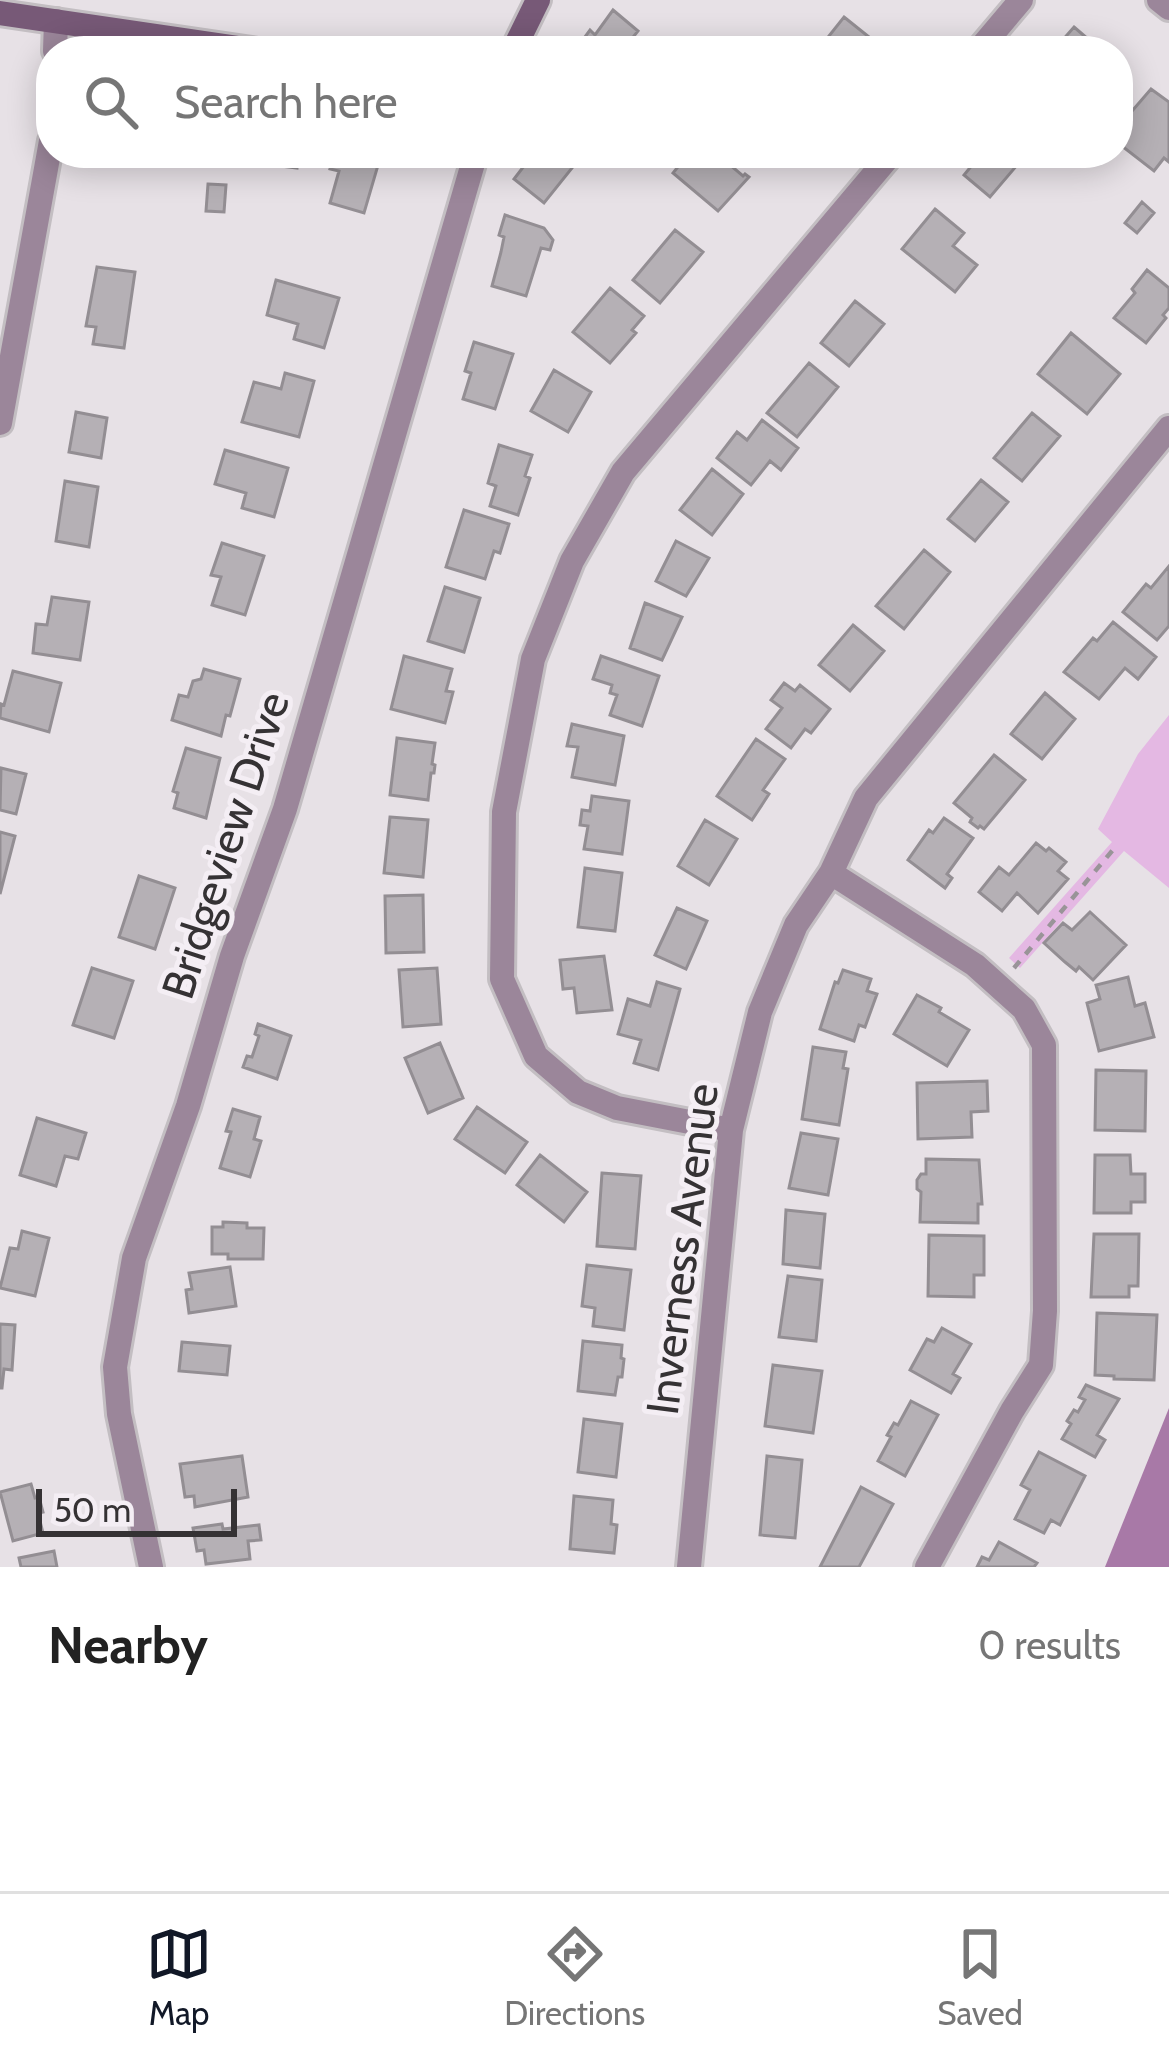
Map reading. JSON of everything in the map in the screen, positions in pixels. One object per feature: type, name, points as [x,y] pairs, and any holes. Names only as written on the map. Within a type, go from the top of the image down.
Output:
[{"type":"street","points":[[520,36],[538,0]]},
{"type":"street","points":[[991,36],[1021,0]]},
{"type":"street","points":[[1159,0],[1169,8]]},
{"type":"street","points":[[0,13],[157,36]]},
{"type":"street","points":[[56,21],[56,36]]},
{"type":"street","points":[[0,423],[46,168]]},
{"type":"street","name":"Bridgeview Drive","points":[[152,1567],[119,1414],[115,1367],[134,1258],[285,809],[472,168]]},
{"type":"street","points":[[731,1130],[617,1108],[578,1092],[536,1057],[502,979],[504,812],[533,659],[572,561],[623,472],[879,168]]},
{"type":"street","name":"Inverness Avenue","points":[[689,1567],[731,1130],[760,1012],[796,925],[831,873],[866,798],[1169,428]]},
{"type":"street","points":[[831,873],[975,965],[1024,1009],[1044,1045],[1041,1365],[927,1567]]},
{"type":"path","points":[[998,986],[1117,844]]},
{"type":"shaded area","points":[[1169,715],[1169,888],[1124,851],[1020,968],[1009,958],[1112,842],[1098,829],[1138,754]]},
{"type":"shaded area","points":[[1169,1408],[1169,1567],[1105,1567]]},
{"type":"building","points":[[613,10],[638,31],[634,36],[586,36],[590,30],[595,35]]},
{"type":"building","points":[[844,17],[868,36],[829,36]]},
{"type":"building","points":[[1151,89],[1169,102],[1169,162],[1164,158],[1154,171],[1133,155],[1133,110]]},
{"type":"building","points":[[377,168],[364,213],[330,203],[339,171],[330,169]]},
{"type":"building","points":[[522,168],[572,168],[544,203],[514,179]]},
{"type":"building","points":[[677,168],[734,168],[749,177],[718,211],[673,173]]},
{"type":"building","points":[[970,168],[1015,168],[990,197],[964,175]]},
{"type":"building","points":[[208,184],[226,185],[224,212],[206,211]]},
{"type":"building","points":[[1142,202],[1154,213],[1137,233],[1125,223]]},
{"type":"building","points":[[935,209],[964,233],[953,246],[977,265],[955,292],[902,249]]},
{"type":"building","points":[[505,215],[544,228],[553,240],[550,250],[541,248],[526,296],[492,286]]},
{"type":"building","points":[[675,230],[703,252],[660,303],[633,280]]},
{"type":"building","points":[[97,267],[135,272],[124,348],[93,344],[96,327],[86,326]]},
{"type":"building","points":[[1147,270],[1169,288],[1169,308],[1146,343],[1114,318]]},
{"type":"building","points":[[276,280],[339,298],[324,348],[294,339],[298,324],[267,315]]},
{"type":"building","points":[[610,288],[644,316],[610,363],[573,332]]},
{"type":"building","points":[[855,301],[884,324],[849,366],[821,343]]},
{"type":"building","points":[[1071,333],[1120,374],[1087,414],[1038,374]]},
{"type":"building","points":[[474,342],[513,354],[495,409],[463,399]]},
{"type":"building","points":[[809,363],[838,387],[797,437],[767,413]]},
{"type":"building","points":[[554,370],[591,392],[568,432],[531,411]]},
{"type":"building","points":[[285,373],[314,381],[299,437],[242,422],[254,382],[281,389]]},
{"type":"building","points":[[76,412],[107,418],[101,458],[69,452]]},
{"type":"building","points":[[1032,413],[1060,436],[1022,481],[994,458]]},
{"type":"building","points":[[762,420],[798,448],[781,470],[770,461],[751,485],[717,458],[737,432],[747,440]]},
{"type":"building","points":[[499,445],[532,455],[518,515],[490,506],[496,486],[488,483]]},
{"type":"building","points":[[225,450],[288,468],[274,517],[242,508],[246,493],[215,484]]},
{"type":"building","points":[[712,469],[743,494],[712,535],[680,510]]},
{"type":"building","points":[[981,480],[1008,502],[975,541],[948,519]]},
{"type":"building","points":[[65,481],[98,487],[89,547],[56,541]]},
{"type":"building","points":[[464,510],[509,524],[485,579],[446,567]]},
{"type":"building","points":[[676,541],[709,558],[686,596],[656,581]]},
{"type":"building","points":[[222,543],[264,556],[245,615],[212,605],[221,577],[211,575]]},
{"type":"building","points":[[924,550],[950,572],[904,629],[876,606]]},
{"type":"building","points":[[1169,566],[1169,626],[1157,640],[1123,612]]},
{"type":"building","points":[[445,587],[480,598],[464,652],[428,641]]},
{"type":"building","points":[[52,597],[89,602],[80,660],[33,653],[36,624],[47,625]]},
{"type":"building","points":[[645,603],[682,617],[662,660],[630,648]]},
{"type":"building","points":[[1113,622],[1156,657],[1138,679],[1125,668],[1099,699],[1064,672]]},
{"type":"building","points":[[853,625],[884,651],[850,691],[819,665]]},
{"type":"building","points":[[404,656],[452,669],[446,691],[453,692],[445,723],[391,709]]},
{"type":"building","points":[[601,656],[659,676],[642,726],[610,715],[617,695],[610,693],[612,685],[593,679]]},
{"type":"building","points":[[204,669],[240,679],[221,736],[172,720],[179,695],[188,697]]},
{"type":"building","points":[[13,671],[61,683],[49,732],[0,718]]},
{"type":"building","points":[[784,683],[795,691],[800,685],[830,709],[791,748],[766,729],[782,708],[771,700]]},
{"type":"building","points":[[1045,693],[1075,719],[1042,759],[1011,734]]},
{"type":"building","points":[[572,724],[624,736],[615,785],[572,777],[578,747],[567,746]]},
{"type":"building","points":[[397,738],[435,743],[428,800],[390,795]]},
{"type":"building","points":[[756,739],[785,759],[763,790],[769,794],[752,820],[717,796]]},
{"type":"building","points":[[186,748],[220,758],[206,818],[174,808],[178,793],[173,791]]},
{"type":"building","points":[[994,755],[1025,780],[984,829],[978,828],[954,803]]},
{"type":"building","points":[[1,768],[26,774],[16,814],[0,810]]},
{"type":"building","points":[[592,796],[629,801],[622,854],[584,849],[588,826],[580,825],[582,810],[590,811]]},
{"type":"building","points":[[390,817],[428,820],[423,877],[384,873]]},
{"type":"building","points":[[944,818],[973,838],[947,874],[952,878],[945,888],[908,860]]},
{"type":"building","points":[[705,820],[737,839],[709,885],[678,866]]},
{"type":"building","points":[[0,832],[15,836],[0,894]]},
{"type":"building","points":[[1036,843],[1066,862],[1058,871],[1068,879],[1038,913],[1017,893],[1002,911],[979,892],[999,867],[1009,875]]},
{"type":"building","points":[[585,868],[622,873],[615,931],[578,927]]},
{"type":"building","points":[[139,876],[175,888],[155,949],[119,937]]},
{"type":"building","points":[[423,895],[424,952],[386,953],[385,896]]},
{"type":"building","points":[[677,908],[707,921],[686,969],[655,955]]},
{"type":"building","points":[[1090,912],[1126,945],[1093,980],[1044,943],[1063,923],[1072,930]]},
{"type":"building","points":[[604,956],[612,1010],[577,1013],[574,988],[563,989],[560,960]]},
{"type":"building","points":[[92,968],[133,981],[114,1038],[73,1025]]},
{"type":"building","points":[[437,968],[441,1024],[403,1027],[399,970]]},
{"type":"building","points":[[843,970],[871,979],[867,991],[877,994],[865,1027],[859,1025],[854,1041],[820,1029]]},
{"type":"building","points":[[1128,977],[1135,1006],[1145,1003],[1154,1037],[1099,1051],[1087,1003],[1100,999],[1096,985]]},
{"type":"building","points":[[657,982],[680,989],[658,1070],[634,1063],[641,1040],[618,1034],[628,999],[650,1006]]},
{"type":"building","points":[[917,995],[969,1030],[947,1066],[894,1034]]},
{"type":"building","points":[[258,1024],[291,1036],[277,1079],[243,1067],[247,1056],[252,1057]]},
{"type":"building","points":[[440,1043],[463,1098],[428,1113],[405,1058]]},
{"type":"building","points":[[813,1047],[846,1052],[843,1068],[848,1069],[839,1125],[802,1119]]},
{"type":"building","points":[[1096,1070],[1146,1071],[1145,1131],[1095,1130]]},
{"type":"building","points":[[987,1081],[988,1111],[971,1112],[972,1137],[918,1139],[917,1083]]},
{"type":"building","points":[[477,1107],[527,1142],[505,1173],[455,1139]]},
{"type":"building","points":[[233,1109],[260,1117],[254,1139],[261,1141],[250,1177],[220,1168]]},
{"type":"building","points":[[37,1118],[86,1133],[78,1159],[65,1156],[56,1186],[20,1175]]},
{"type":"building","points":[[801,1133],[838,1139],[828,1195],[789,1188]]},
{"type":"building","points":[[540,1155],[587,1192],[564,1222],[517,1185]]},
{"type":"building","points":[[1095,1155],[1130,1155],[1131,1174],[1145,1174],[1145,1202],[1131,1202],[1131,1213],[1094,1213]]},
{"type":"building","points":[[926,1159],[979,1160],[982,1204],[978,1204],[978,1223],[920,1222],[917,1180],[926,1174]]},
{"type":"building","points":[[602,1173],[641,1176],[635,1249],[597,1246]]},
{"type":"building","points":[[786,1210],[825,1214],[820,1268],[783,1264]]},
{"type":"building","points":[[223,1222],[264,1228],[263,1259],[212,1254],[212,1227],[223,1227]]},
{"type":"building","points":[[22,1231],[49,1238],[35,1296],[0,1288],[10,1248],[18,1249]]},
{"type":"building","points":[[1094,1234],[1139,1234],[1138,1286],[1129,1286],[1129,1297],[1091,1297]]},
{"type":"building","points":[[929,1235],[984,1236],[984,1275],[974,1275],[974,1297],[928,1296]]},
{"type":"building","points":[[587,1265],[631,1270],[624,1330],[593,1326],[595,1308],[582,1306]]},
{"type":"building","points":[[230,1267],[236,1306],[189,1313],[189,1273]]},
{"type":"building","points":[[788,1276],[822,1280],[816,1341],[779,1337]]},
{"type":"building","points":[[1097,1313],[1157,1315],[1154,1380],[1095,1375]]},
{"type":"building","points":[[0,1324],[15,1325],[12,1370],[4,1369],[2,1388],[0,1388]]},
{"type":"building","points":[[942,1328],[971,1344],[953,1374],[960,1378],[951,1393],[910,1370],[927,1339],[934,1342]]},
{"type":"building","points":[[583,1341],[622,1345],[622,1377],[618,1377],[615,1395],[578,1391]]},
{"type":"building","points":[[182,1342],[230,1346],[227,1375],[179,1371]]},
{"type":"building","points":[[773,1365],[822,1371],[813,1433],[765,1426]]},
{"type":"building","points":[[1086,1385],[1119,1399],[1097,1435],[1105,1440],[1095,1457],[1062,1439],[1071,1424],[1067,1421],[1085,1400],[1079,1397]]},
{"type":"building","points":[[911,1401],[938,1415],[905,1476],[878,1461],[891,1437],[887,1435]]},
{"type":"building","points":[[584,1419],[622,1424],[616,1477],[578,1472]]},
{"type":"building","points":[[1039,1452],[1085,1476],[1060,1525],[1051,1520],[1044,1533],[1015,1519],[1030,1490],[1021,1485]]},
{"type":"building","points":[[242,1456],[248,1497],[195,1507],[194,1496],[185,1497],[180,1464]]},
{"type":"building","points":[[767,1456],[802,1460],[795,1538],[760,1535]]},
{"type":"building","points":[[31,1484],[43,1512],[38,1513],[43,1533],[13,1541],[0,1492]]},
{"type":"building","points":[[861,1487],[893,1504],[859,1567],[820,1567]]},
{"type":"building","points":[[574,1496],[613,1500],[614,1553],[570,1549]]},
{"type":"building","points":[[222,1524],[223,1529],[259,1525],[261,1540],[248,1541],[250,1559],[206,1564],[204,1550],[197,1551],[193,1528]]},
{"type":"building","points":[[999,1542],[1037,1563],[1034,1567],[977,1567],[982,1557],[989,1560]]},
{"type":"building","points":[[54,1551],[57,1567],[21,1567],[19,1558]]}]
